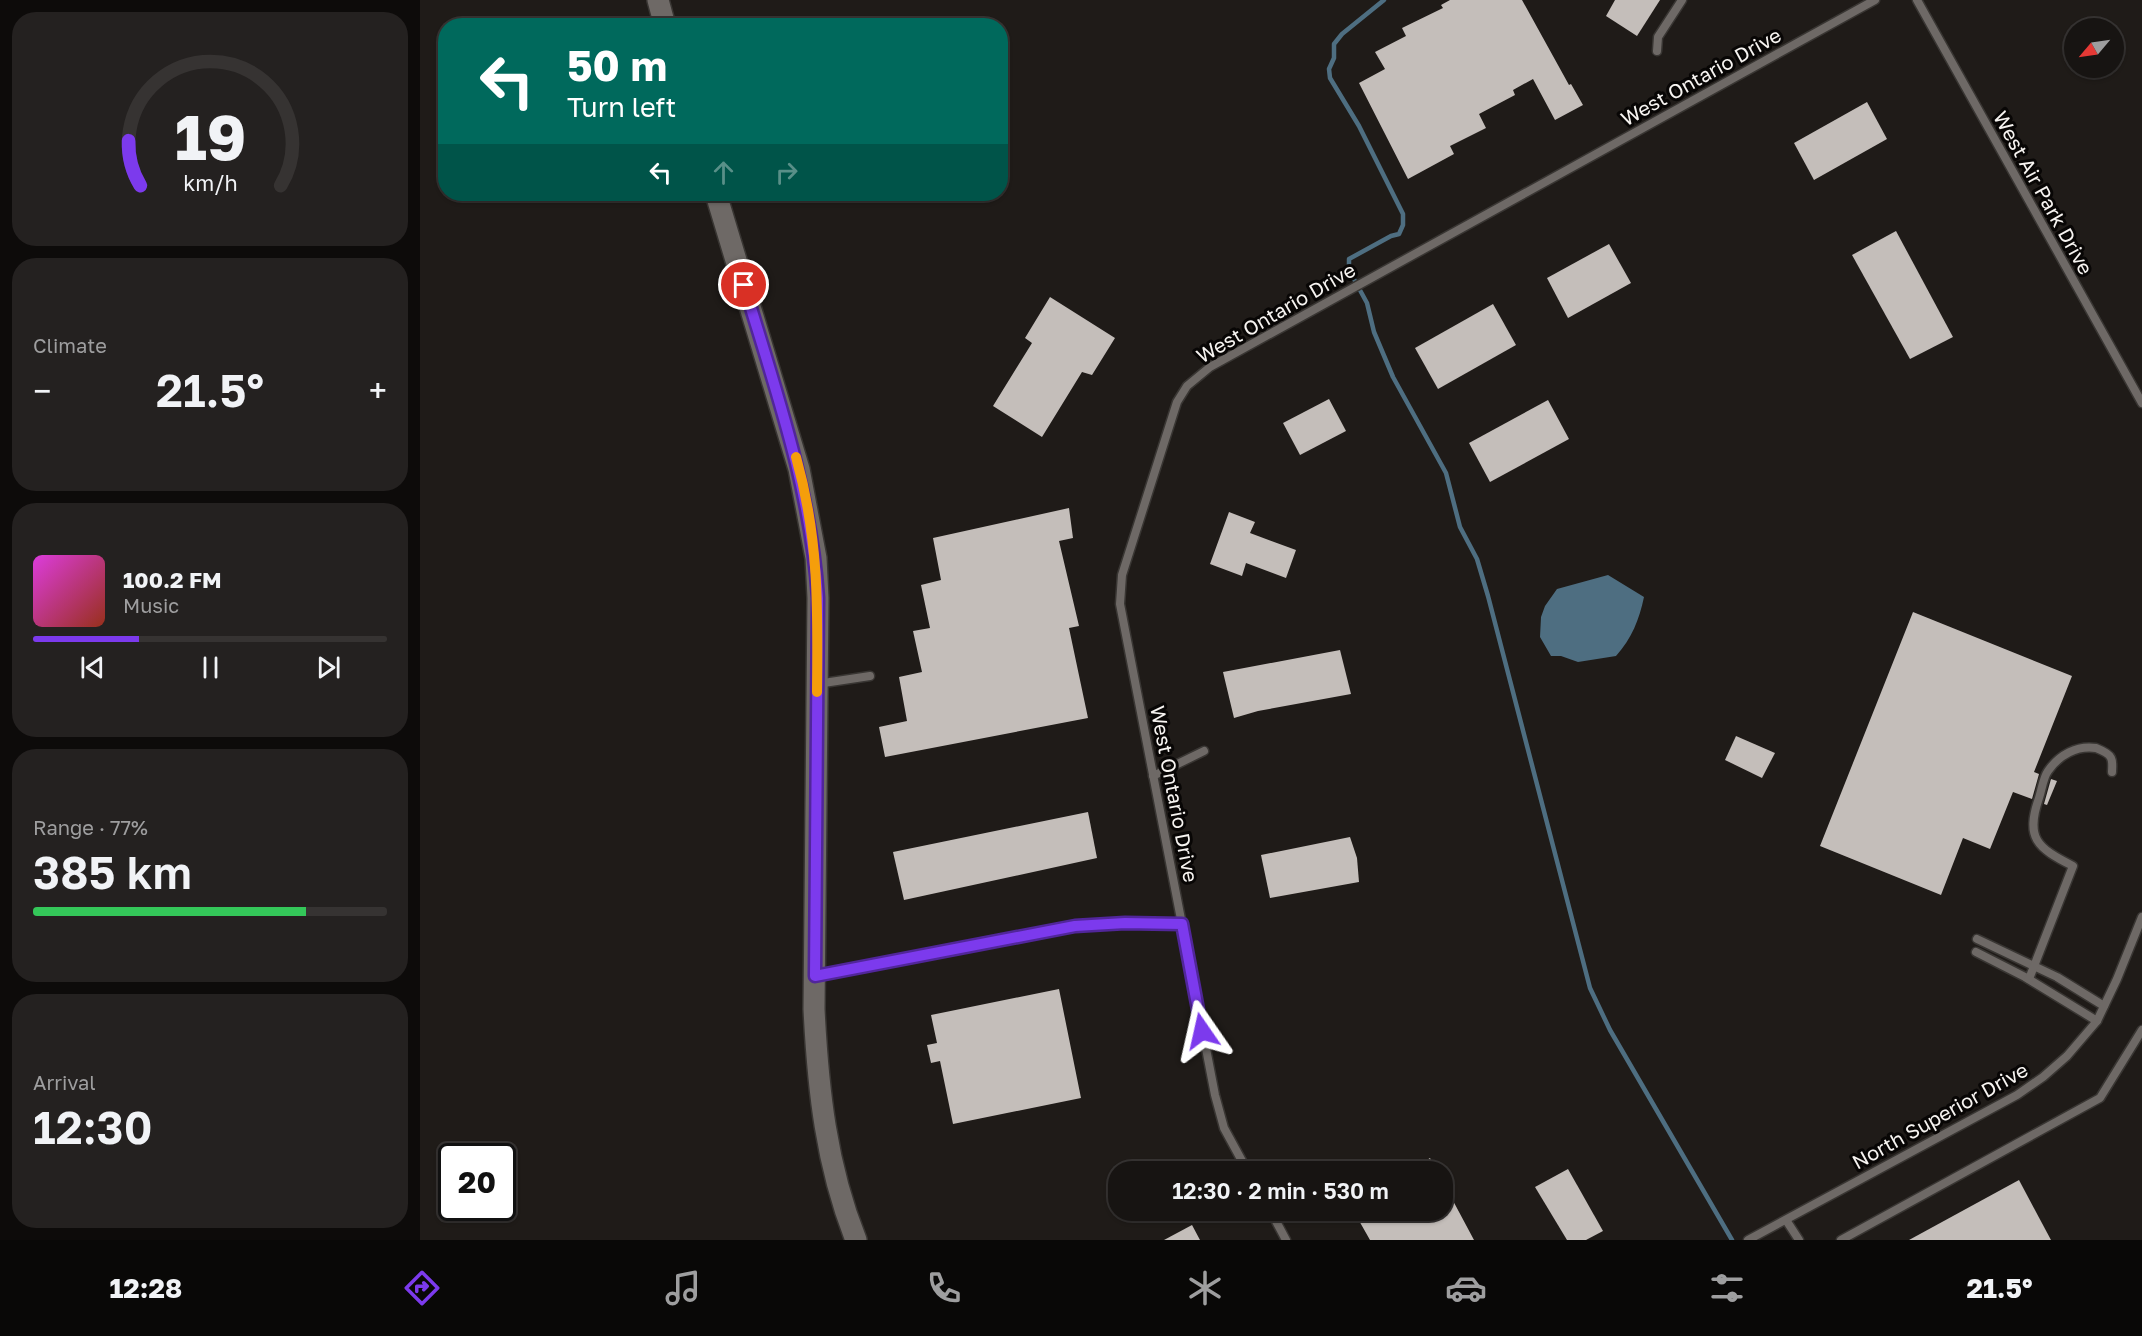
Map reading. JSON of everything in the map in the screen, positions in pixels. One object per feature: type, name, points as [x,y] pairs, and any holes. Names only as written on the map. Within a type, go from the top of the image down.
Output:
[{"type":"street","points":[[658,0],[663,18]]},
{"type":"street","points":[[718,201],[799,469],[816,558],[818,598],[815,976],[817,1066],[822,1112],[835,1175],[856,1240]]},
{"type":"lane","points":[[1657,51],[1658,37],[1682,0]]},
{"type":"lane","name":"West Ontario Drive","points":[[1242,1161],[1219,1114],[1120,604],[1122,575],[1173,410],[1187,386],[1210,367],[1875,0]]},
{"type":"lane","name":"West Air Park Drive","points":[[1917,0],[2142,402]]},
{"type":"lane","points":[[817,684],[870,676]]},
{"type":"lane","points":[[2029,979],[2073,866],[2047,851],[2034,832],[2032,818],[2047,773],[2064,755],[2074,749],[2086,747],[2100,749],[2107,754],[2112,759],[2112,772]]},
{"type":"lane","points":[[1154,776],[1204,752]]},
{"type":"lane","name":"North Superior Drive","points":[[1748,1240],[2017,1095],[2043,1077],[2067,1056],[2097,1021],[2142,917]]},
{"type":"lane","points":[[815,976],[1075,926],[1125,923],[1182,924]]},
{"type":"lane","points":[[1977,939],[2057,977],[2104,1006]]},
{"type":"lane","points":[[1976,952],[2029,979],[2097,1021]]},
{"type":"lane","points":[[1841,1240],[2100,1098],[2142,1030]]},
{"type":"lane","points":[[1785,1220],[1799,1240]]},
{"type":"lane","points":[[1276,1221],[1286,1240]]},
{"type":"water","points":[[1608,575],[1644,597],[1631,635],[1616,656],[1578,662],[1561,656],[1551,656],[1540,637],[1541,617],[1545,606],[1557,589]]},
{"type":"building","points":[[1450,0],[1522,0],[1569,85],[1571,84],[1583,105],[1555,120],[1533,79],[1513,90],[1515,95],[1479,114],[1486,128],[1450,146],[1454,154],[1408,179],[1359,83],[1385,69],[1375,52],[1406,36],[1402,28],[1443,8],[1441,5]]},
{"type":"building","points":[[1615,0],[1660,0],[1637,36],[1606,16]]},
{"type":"building","points":[[1867,102],[1887,139],[1814,180],[1794,143]]},
{"type":"building","points":[[1896,231],[1953,337],[1910,359],[1852,255]]},
{"type":"building","points":[[1609,244],[1631,283],[1568,318],[1547,278]]},
{"type":"building","points":[[1050,297],[1115,338],[1092,375],[1082,372],[1042,437],[993,406],[1032,343],[1025,338]]},
{"type":"building","points":[[1493,304],[1516,345],[1438,389],[1415,348]]},
{"type":"building","points":[[1329,399],[1346,431],[1300,455],[1283,423]]},
{"type":"building","points":[[1548,400],[1569,439],[1490,482],[1469,443]]},
{"type":"building","points":[[1069,508],[1073,538],[1059,541],[1079,626],[1069,628],[1088,718],[885,757],[879,727],[907,721],[899,677],[922,672],[913,631],[930,628],[921,585],[941,580],[933,538]]},
{"type":"building","points":[[1229,512],[1255,522],[1250,533],[1296,550],[1286,578],[1246,563],[1242,576],[1210,564]]},
{"type":"building","points":[[1913,612],[2072,676],[2034,772],[2039,774],[2032,799],[2013,792],[1990,849],[1963,838],[1941,895],[1820,846]]},
{"type":"building","points":[[1340,650],[1351,694],[1258,711],[1234,718],[1223,672]]},
{"type":"building","points":[[1736,736],[1775,753],[1762,778],[1725,760]]},
{"type":"building","points":[[2051,779],[2057,781],[2047,805],[2044,804]]},
{"type":"building","points":[[1088,812],[1097,858],[904,900],[893,852]]},
{"type":"building","points":[[1350,837],[1357,858],[1359,882],[1270,898],[1261,855]]},
{"type":"building","points":[[1059,989],[1081,1098],[953,1124],[940,1061],[931,1063],[927,1045],[937,1043],[931,1015]]},
{"type":"building","points":[[1568,1169],[1603,1231],[1586,1240],[1567,1240],[1535,1187]]},
{"type":"building","points":[[2019,1180],[2051,1240],[1909,1240]]},
{"type":"building","points":[[1453,1201],[1474,1240],[1370,1240],[1359,1221],[1453,1221]]},
{"type":"building","points":[[1192,1225],[1200,1240],[1164,1240]]},
{"type":"waterway","points":[[1384,0],[1342,34],[1334,44],[1334,58],[1329,69],[1330,78],[1359,126],[1403,214],[1403,225],[1399,234],[1349,259],[1349,270],[1367,303],[1374,332],[1393,377],[1446,473],[1460,527],[1477,559],[1590,988],[1610,1030],[1732,1240]]},
{"type":"slow traffic","points":[[796,457],[816,558],[817,692]]},
{"type":"route","points":[[744,285],[799,469],[816,558],[818,598],[815,976],[1075,926],[1125,923],[1182,924],[1202,1031]]}]
